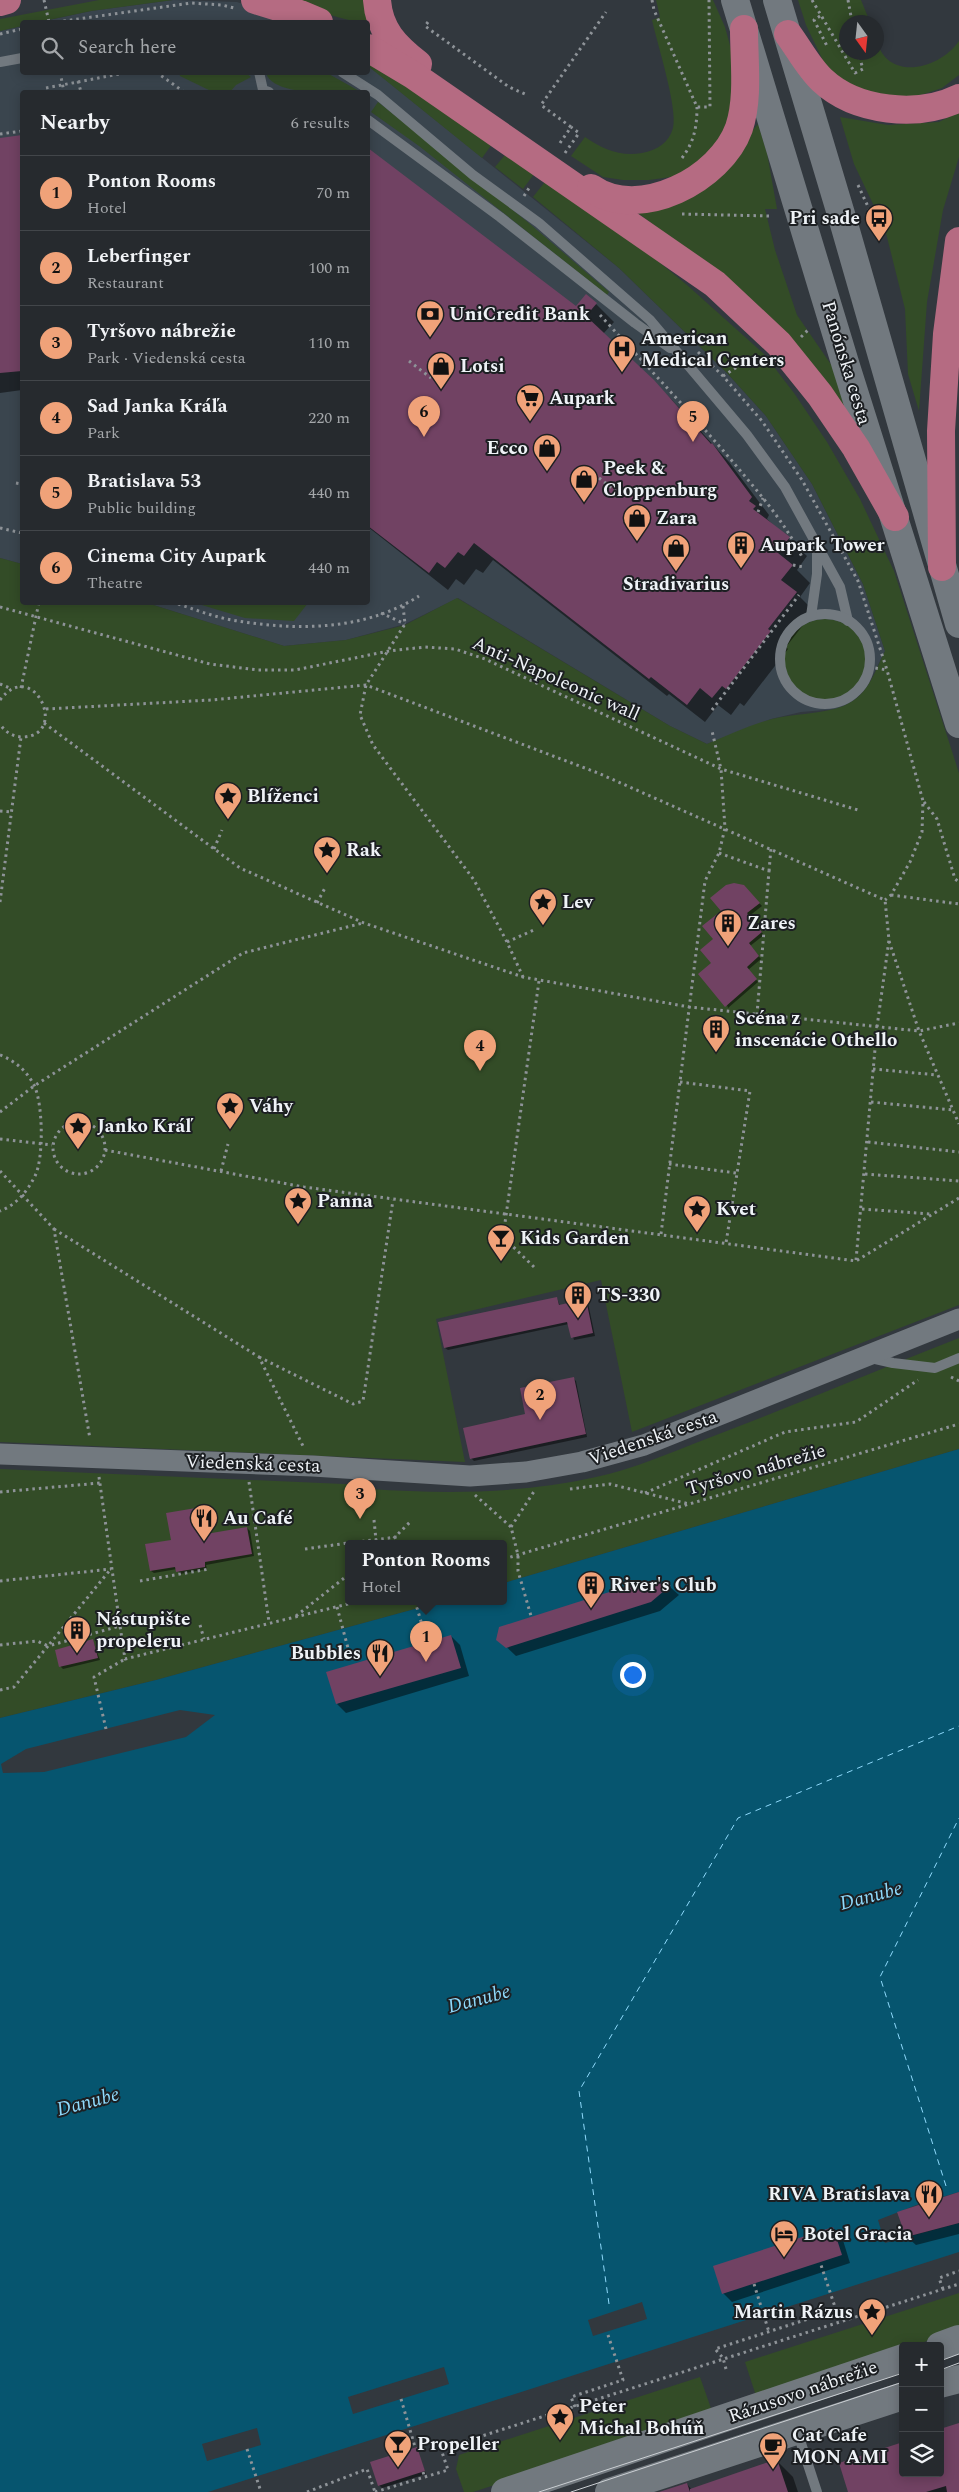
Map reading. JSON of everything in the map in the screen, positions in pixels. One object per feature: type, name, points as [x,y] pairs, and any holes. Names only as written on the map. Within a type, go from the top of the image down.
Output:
[{"type":"main road","points":[[0,2],[8,0]]},
{"type":"main road","points":[[377,0],[379,16],[386,35],[413,61],[597,192],[631,200],[664,194],[700,178],[734,138],[740,127],[744,102],[744,30]]},
{"type":"main road","name":"Panónska cesta","points":[[735,0],[846,366],[959,724]]},
{"type":"main road","name":"Panónska cesta","points":[[777,0],[959,624]]},
{"type":"main road","points":[[248,5],[300,14],[314,20]]},
{"type":"main road","points":[[788,34],[822,80],[839,94],[856,101],[887,107],[922,108],[940,105],[959,98]]},
{"type":"main road","points":[[370,49],[414,75],[716,284],[779,344],[820,395],[856,448],[895,517]]},
{"type":"main road","points":[[942,567],[941,423],[947,334],[959,241]]},
{"type":"main road","points":[[944,2345],[959,2339]]},
{"type":"main road","name":"Rázusovo nábrežie","points":[[505,2492],[899,2359]]},
{"type":"main road","points":[[944,2383],[959,2379]]},
{"type":"main road","name":"Rázusovo nábrežie","points":[[609,2492],[899,2397]]},
{"type":"street","name":"Viedenská cesta","points":[[0,1454],[313,1466],[470,1476],[498,1475],[554,1468],[644,1445],[959,1319]]},
{"type":"street","points":[[944,2346],[959,2346]]},
{"type":"lane","points":[[0,62],[20,58]]},
{"type":"lane","points":[[260,75],[262,90]]},
{"type":"lane","points":[[347,75],[378,95],[473,175],[539,223],[650,320],[685,359],[765,458],[803,516],[817,547],[840,587],[848,620]]},
{"type":"lane","points":[[370,121],[500,217],[635,324],[685,359]]},
{"type":"lane","points":[[811,616],[817,574],[817,547]]},
{"type":"lane","points":[[811,616],[836,616],[848,620],[866,640],[870,658],[867,675],[858,690],[843,701],[826,705],[816,704],[796,694],[787,684],[781,672],[781,647],[795,625],[811,616]]},
{"type":"lane","points":[[865,1357],[936,1368],[959,1358]]},
{"type":"lane","points":[[797,2430],[817,2492]]},
{"type":"path","points":[[44,0],[49,20]]},
{"type":"path","points":[[652,0],[654,10],[697,107],[696,128],[693,140],[680,162]]},
{"type":"path","points":[[697,107],[710,107],[709,0]]},
{"type":"path","points":[[812,0],[839,47]]},
{"type":"path","points":[[848,0],[851,15]]},
{"type":"path","points":[[71,20],[191,3],[248,5]]},
{"type":"path","points":[[562,158],[579,132],[541,105],[606,12]]},
{"type":"path","points":[[820,16],[814,20],[831,56]]},
{"type":"path","points":[[428,22],[425,26],[509,87],[527,95]]},
{"type":"path","points":[[0,34],[20,30]]},
{"type":"path","points":[[847,60],[855,73],[863,69],[860,60]]},
{"type":"path","points":[[61,75],[64,90]]},
{"type":"path","points":[[46,88],[113,75]]},
{"type":"path","points":[[160,75],[181,90]]},
{"type":"path","points":[[78,81],[80,90]]},
{"type":"path","points":[[560,143],[571,126]]},
{"type":"path","points":[[0,134],[20,131]]},
{"type":"path","points":[[523,197],[535,179]]},
{"type":"path","points":[[676,214],[770,216]]},
{"type":"path","points":[[594,309],[699,422],[763,497],[792,536],[807,567],[806,574]]},
{"type":"path","points":[[723,376],[754,355],[764,354]]},
{"type":"path","points":[[408,362],[430,379]]},
{"type":"path","points":[[424,418],[436,404]]},
{"type":"path","points":[[736,474],[741,471]]},
{"type":"path","points":[[600,477],[622,494]]},
{"type":"path","points":[[16,483],[20,484]]},
{"type":"path","points":[[758,512],[763,497]]},
{"type":"path","points":[[0,528],[20,533]]},
{"type":"path","points":[[793,565],[807,567]]},
{"type":"path","points":[[712,710],[805,588]]},
{"type":"path","points":[[182,605],[237,621],[296,627],[341,626],[403,606],[419,596]]},
{"type":"path","points":[[21,688],[37,605]]},
{"type":"path","points":[[403,606],[405,624],[366,685],[360,715],[373,745],[474,880],[523,977]]},
{"type":"path","name":"Anti-Napoleonic wall","points":[[0,607],[210,664],[258,670],[294,670],[389,651],[425,647],[455,649],[484,659],[721,769],[858,810]]},
{"type":"path","points":[[381,613],[405,624]]},
{"type":"path","points":[[870,666],[887,670],[924,801],[922,832],[910,862],[891,895],[885,900]]},
{"type":"path","points":[[0,684],[13,689],[21,688],[36,692],[46,709],[44,723],[34,733],[21,737],[7,732],[0,724]]},
{"type":"path","points":[[46,709],[211,700],[366,685],[598,773],[695,818],[726,828],[885,900]]},
{"type":"path","points":[[0,700],[13,689]]},
{"type":"path","points":[[44,723],[240,868],[364,923],[523,977],[690,1007],[877,1027],[918,1031],[959,1023]]},
{"type":"path","points":[[661,1234],[705,881],[719,853],[726,828],[721,769],[712,732]]},
{"type":"path","points":[[0,902],[21,737]]},
{"type":"path","points":[[924,801],[937,819],[955,879],[959,882]]},
{"type":"path","points":[[0,811],[11,812]]},
{"type":"path","points":[[214,849],[222,830]]},
{"type":"path","points":[[757,1014],[771,848]]},
{"type":"path","points":[[719,853],[769,871]]},
{"type":"path","points":[[317,903],[325,888]]},
{"type":"path","points":[[891,895],[959,904]]},
{"type":"path","points":[[885,900],[889,940],[918,1031],[959,1124]]},
{"type":"path","points":[[0,1112],[34,1086],[243,953],[364,923]]},
{"type":"path","points":[[507,942],[536,929]]},
{"type":"path","points":[[856,1261],[877,1027],[889,940]]},
{"type":"path","points":[[534,1267],[503,1237],[539,981]]},
{"type":"path","points":[[0,1055],[20,1065],[34,1086],[42,1114],[36,1175],[22,1197],[0,1211]]},
{"type":"path","points":[[874,1070],[937,1075]]},
{"type":"path","points":[[680,1082],[750,1091],[726,1243]]},
{"type":"path","points":[[871,1102],[952,1110]]},
{"type":"path","points":[[78,1122],[86,1123],[101,1133],[105,1150],[99,1166],[84,1174],[76,1174],[60,1168],[55,1161],[52,1145],[61,1128],[78,1122]]},
{"type":"path","points":[[0,1139],[52,1145]]},
{"type":"path","points":[[868,1142],[959,1152]]},
{"type":"path","points":[[221,1171],[228,1144]]},
{"type":"path","points":[[105,1150],[304,1187],[856,1261],[959,1198]]},
{"type":"path","points":[[670,1164],[736,1173]]},
{"type":"path","points":[[0,1172],[54,1229],[259,1357],[353,1404],[363,1401],[393,1200]]},
{"type":"path","points":[[865,1174],[959,1181]]},
{"type":"path","points":[[299,1211],[304,1187]]},
{"type":"path","points":[[862,1209],[932,1214]]},
{"type":"path","points":[[54,1229],[91,1446]]},
{"type":"path","points":[[259,1357],[313,1466]]},
{"type":"path","points":[[646,1493],[785,1432],[856,1422],[936,1368]]},
{"type":"path","name":"Tyršovo nábrežie","points":[[507,1558],[959,1424]]},
{"type":"path","points":[[98,1472],[125,1659]]},
{"type":"path","points":[[249,1482],[269,1622]]},
{"type":"path","points":[[0,1492],[100,1483]]},
{"type":"path","points":[[511,1527],[538,1483]]},
{"type":"path","points":[[570,1489],[610,1484],[689,1504]]},
{"type":"path","points":[[471,1492],[511,1527],[518,1555],[518,1571],[531,1616]]},
{"type":"path","points":[[374,1520],[376,1540],[397,1537]]},
{"type":"path","points":[[393,1540],[412,1520]]},
{"type":"path","points":[[305,1549],[345,1544]]},
{"type":"path","points":[[259,1556],[266,1554]]},
{"type":"path","points":[[0,1581],[111,1569]]},
{"type":"path","points":[[0,1690],[14,1687],[111,1569]]},
{"type":"path","points":[[140,1581],[209,1569]]},
{"type":"path","points":[[294,1618],[345,1577]]},
{"type":"path","points":[[106,1728],[94,1678],[125,1659],[269,1622],[347,1605]]},
{"type":"path","points":[[417,1605],[427,1642]]},
{"type":"path","points":[[337,1608],[352,1663]]},
{"type":"path","points":[[200,1625],[204,1639]]},
{"type":"path","points":[[0,1645],[36,1641],[48,1646],[120,1626]]},
{"type":"path","points":[[726,2369],[723,2358],[715,2349],[836,2310],[820,2262]]},
{"type":"path","points":[[943,2289],[939,2278],[959,2271]]},
{"type":"path","points":[[754,2284],[769,2332]]},
{"type":"path","points":[[307,2492],[367,2469],[375,2492],[425,2478],[448,2470],[442,2449],[959,2284]]},
{"type":"path","points":[[574,2407],[571,2397],[623,2380],[607,2332]]},
{"type":"path","points":[[401,2399],[415,2447]]},
{"type":"path","points":[[247,2450],[261,2492]]},
{"type":"path","points":[[423,2472],[425,2478]]},
{"type":"shaded area","points":[[173,0],[237,2],[290,20],[48,20],[91,11]]},
{"type":"shaded area","points":[[20,26],[20,75],[370,75],[370,68],[619,268],[727,373],[766,416],[812,484],[863,584],[885,651],[867,687],[853,702],[837,709],[801,712],[771,719],[707,744],[670,726],[458,598],[405,624],[346,640],[284,646],[153,605],[370,605],[370,90],[20,90],[20,563],[0,558],[0,31]]},
{"type":"green space","points":[[99,0],[173,0],[91,11],[48,20],[20,20],[20,26],[0,31],[0,19]]},
{"type":"green space","points":[[290,0],[364,0],[368,20],[348,20]]},
{"type":"green space","points":[[656,0],[713,0],[725,27],[734,60],[736,109],[714,149],[678,176],[649,180],[623,180],[603,177],[571,156],[585,137],[612,151],[634,154],[647,152],[662,145],[669,138],[673,128],[673,106],[652,20],[660,17]]},
{"type":"green space","points":[[798,0],[861,0],[867,15],[839,15],[839,60],[884,60],[884,56],[892,63],[903,67],[915,67],[940,59],[951,51],[959,41],[959,75],[942,88],[924,94],[904,99],[875,99],[828,71],[806,25]]},
{"type":"green space","points":[[370,53],[495,140],[482,158],[370,68]]},
{"type":"green space","points":[[248,75],[251,77],[236,85],[232,90],[209,90],[180,76]]},
{"type":"green space","points":[[267,75],[331,75],[357,90],[294,90],[271,81]]},
{"type":"green space","points":[[378,102],[530,224],[609,292],[607,295],[419,146],[371,112]]},
{"type":"green space","points":[[959,112],[959,157],[943,210],[927,302],[919,411],[908,374],[905,309],[885,229],[854,164],[840,117],[888,125],[939,122]]},
{"type":"green space","points":[[758,124],[767,153],[777,209],[765,209],[775,250],[797,315],[832,366],[849,421],[679,244],[634,210],[670,207],[696,194]]},
{"type":"green space","points":[[509,150],[537,170],[523,189],[495,167]]},
{"type":"green space","points":[[548,178],[637,244],[687,285],[764,354],[794,393],[827,442],[860,499],[894,571],[959,773],[959,1305],[632,1432],[601,1280],[436,1319],[465,1462],[0,1442],[0,558],[20,563],[20,605],[153,605],[284,646],[346,640],[405,625],[457,598],[670,726],[707,744],[747,727],[772,719],[834,709],[851,702],[867,686],[885,651],[863,584],[812,484],[766,416],[727,373],[619,268],[533,197]]},
{"type":"green space","points":[[202,605],[306,605],[294,621],[245,618]]},
{"type":"green space","points":[[825,619],[841,622],[854,631],[863,644],[866,660],[863,676],[854,689],[841,698],[825,701],[809,698],[796,689],[787,676],[784,660],[787,644],[796,631],[809,622]]},
{"type":"green space","points":[[959,1338],[959,1449],[507,1582],[507,1540],[345,1540],[345,1605],[429,1605],[156,1680],[0,1718],[0,1469],[366,1485],[370,1489],[426,1492],[511,1490],[568,1483],[610,1474],[665,1455]]},
{"type":"green space","points":[[959,2293],[959,2327],[924,2342],[899,2342],[899,2347],[757,2399],[745,2362]]},
{"type":"green space","points":[[700,2377],[713,2414],[473,2492],[464,2492],[456,2469],[459,2455]]},
{"type":"water","name":"Danube","points":[[959,1449],[959,2252],[208,2492],[0,2492],[0,1718],[156,1680],[429,1605],[507,1605],[507,1582]]},
{"type":"pier","points":[[180,1710],[215,1715],[186,1737],[44,1772],[3,1773],[1,1764],[26,1749]]},
{"type":"pier","name":"RIVA Bratislava","points":[[959,2192],[959,2223],[885,2243],[878,2220],[919,2204]]},
{"type":"pier","points":[[642,2302],[647,2319],[593,2336],[588,2320]]},
{"type":"pier","points":[[444,2367],[449,2384],[353,2414],[348,2397]]},
{"type":"pier","points":[[257,2428],[261,2445],[207,2461],[202,2444]]},
{"type":"building","points":[[20,135],[20,371],[0,373],[0,138]]},
{"type":"building","name":"Aupark","points":[[370,150],[576,306],[586,294],[597,303],[586,316],[654,380],[712,443],[752,497],[749,501],[756,506],[753,509],[790,537],[778,553],[793,565],[781,580],[797,592],[768,629],[771,631],[726,689],[722,686],[712,698],[700,688],[687,705],[651,677],[649,679],[474,543],[464,556],[458,552],[445,568],[437,562],[429,573],[370,528]]},
{"type":"building","name":"Zares","points":[[734,883],[744,885],[760,903],[747,913],[762,932],[749,943],[759,956],[747,967],[757,979],[725,1007],[698,974],[711,963],[700,950],[713,939],[702,926],[721,911],[710,898],[726,885]]},
{"type":"building","points":[[557,1297],[559,1305],[586,1299],[593,1333],[571,1338],[567,1322],[444,1348],[438,1322]]},
{"type":"building","points":[[574,1377],[586,1434],[470,1459],[463,1428],[525,1414],[520,1388]]},
{"type":"building","name":"Au Café","points":[[196,1508],[200,1535],[247,1527],[252,1554],[205,1562],[205,1567],[176,1572],[175,1567],[150,1571],[145,1544],[171,1540],[166,1513]]},
{"type":"building","name":"River's Club","points":[[644,1581],[671,1585],[651,1602],[506,1648],[496,1640],[499,1627]]},
{"type":"building","points":[[451,1635],[461,1668],[336,1704],[326,1672]]},
{"type":"building","name":"Nástupište propeleru","points":[[93,1639],[98,1658],[59,1667],[55,1650]]},
{"type":"building","name":"RIVA Bratislava","points":[[959,2192],[959,2223],[906,2237],[897,2212]]},
{"type":"building","name":"Botel Gracia","points":[[833,2227],[842,2255],[722,2294],[713,2266]]},
{"type":"building","points":[[959,2423],[959,2492],[947,2492],[946,2486],[926,2492],[848,2492],[839,2463],[899,2443],[899,2477],[944,2477],[944,2428]]},
{"type":"building","name":"Propeller","points":[[417,2447],[425,2471],[378,2486],[370,2462]]},
{"type":"building","points":[[777,2459],[788,2492],[690,2492],[690,2489]]},
{"type":"building","points":[[687,2483],[690,2492],[659,2492]]},
{"type":"ferry route","points":[[609,2304],[579,2091],[738,1818],[959,1726]]},
{"type":"ferry route","points":[[946,2186],[880,1977],[959,1818]]},
{"type":"tram line","points":[[944,2360],[959,2354]]},
{"type":"tram line","points":[[944,2369],[959,2363]]},
{"type":"tram line","points":[[539,2492],[899,2374]]},
{"type":"tram line","points":[[571,2492],[899,2383]]},
{"type":"place","name":"Pri sade","points":[[879,242]]},
{"type":"place","name":"UniCredit Bank","points":[[430,338]]},
{"type":"place","name":"American Medical Centers","points":[[622,373]]},
{"type":"place","name":"Lotsi","points":[[441,390]]},
{"type":"place","name":"Aupark","points":[[530,422]]},
{"type":"place","name":"Cinema City Aupark","points":[[424,437]]},
{"type":"place","name":"Bratislava 53","points":[[693,442]]},
{"type":"place","name":"Ecco","points":[[547,472]]},
{"type":"place","name":"Peek & Cloppenburg","points":[[584,503]]},
{"type":"place","name":"Zara","points":[[637,542]]},
{"type":"place","name":"Aupark Tower","points":[[741,569]]},
{"type":"place","name":"Stradivarius","points":[[676,572]]},
{"type":"place","name":"Blíženci","points":[[228,820]]},
{"type":"place","name":"Rak","points":[[327,874]]},
{"type":"place","name":"Lev","points":[[543,926]]},
{"type":"place","name":"Zares","points":[[728,947]]},
{"type":"place","name":"Scéna z inscenácie Othello","points":[[716,1053]]},
{"type":"place","name":"Sad Janka Kráľa","points":[[480,1071]]},
{"type":"place","name":"Váhy","points":[[230,1130]]},
{"type":"place","name":"Janko Kráľ","points":[[78,1150]]},
{"type":"place","name":"Panna","points":[[298,1225]]},
{"type":"place","name":"Kvet","points":[[697,1233]]},
{"type":"place","name":"Kids Garden","points":[[501,1262]]},
{"type":"place","name":"TS-330","points":[[578,1319]]},
{"type":"place","name":"Leberfinger","points":[[540,1420]]},
{"type":"place","name":"Tyršovo nábrežie","points":[[360,1519]]},
{"type":"place","name":"Au Café","points":[[204,1542]]},
{"type":"place","name":"River's Club","points":[[591,1609]]},
{"type":"place","name":"Nástupište propeleru","points":[[77,1654]]},
{"type":"place","name":"Ponton Rooms","points":[[426,1662]]},
{"type":"place","name":"Bubbles","points":[[380,1677]]},
{"type":"place","name":"RIVA Bratislava","points":[[929,2218]]},
{"type":"place","name":"Botel Gracia","points":[[784,2258]]},
{"type":"place","name":"Martin Rázus","points":[[872,2336]]},
{"type":"place","name":"Peter Michal Bohúň","points":[[560,2441]]},
{"type":"place","name":"Propeller","points":[[398,2468]]},
{"type":"place","name":"Cat Cafe MON AMI","points":[[773,2470]]}]
